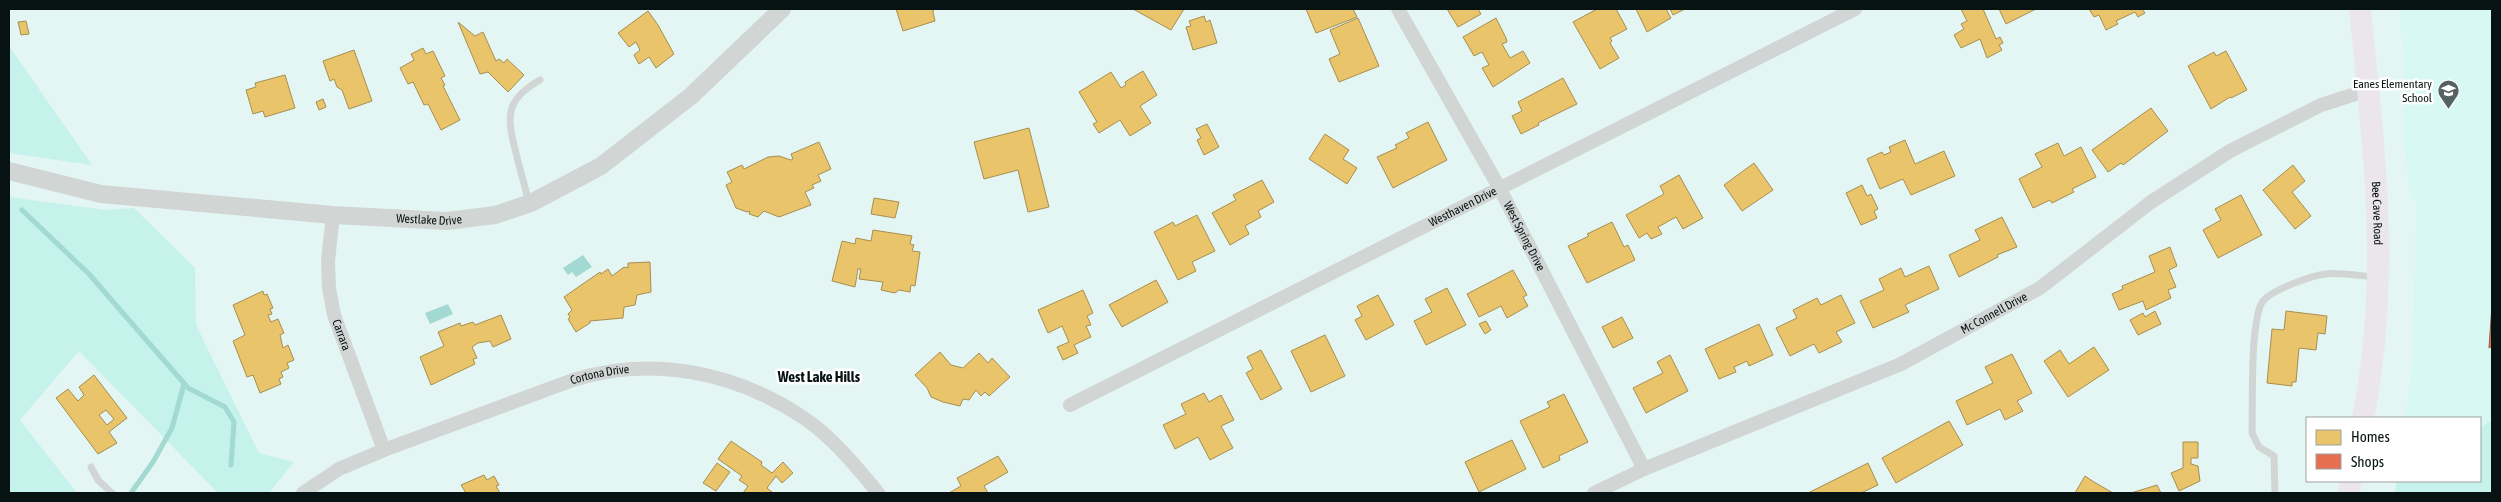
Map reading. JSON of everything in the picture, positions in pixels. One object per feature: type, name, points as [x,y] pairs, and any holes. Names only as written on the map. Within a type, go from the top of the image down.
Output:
[{"type":"main road","name":"Bee Cave Road","points":[[2360,9],[2378,213],[2379,277],[2373,361],[2363,417]]},
{"type":"street","name":"Westlake Drive","points":[[9,171],[101,194],[333,215],[447,221],[468,220],[495,215],[529,204],[601,166],[691,96],[782,9]]},
{"type":"street","name":"West Spring Drive","points":[[1398,9],[1500,189],[1644,469]]},
{"type":"street","name":"Westhaven Drive","points":[[1070,406],[1855,9]]},
{"type":"street","name":"Mc Connell Drive","points":[[1594,493],[1644,469],[1901,364],[2040,288],[2151,202],[2230,151],[2321,105],[2368,90]]},
{"type":"street","name":"Carrara","points":[[333,215],[328,260],[328,288],[334,315],[384,450]]},
{"type":"street","name":"Cortona Drive","points":[[303,493],[339,469],[384,450],[599,372],[662,368],[709,374],[772,399],[805,418],[856,465],[878,493]]},
{"type":"lane","points":[[529,204],[509,121],[513,106],[525,88],[540,80]]},
{"type":"lane","points":[[2275,493],[2274,456],[2259,447],[2252,433],[2256,333],[2262,304],[2267,297],[2295,283],[2325,274],[2379,277]]},
{"type":"lane","points":[[92,467],[98,480],[112,493]]},
{"type":"shaded area","points":[[2399,9],[2492,9],[2492,420],[2481,427],[2481,417],[2405,417],[2413,355],[2416,200],[2410,199],[2403,127],[2405,74]]},
{"type":"shaded area","points":[[9,46],[92,165],[9,153]]},
{"type":"shaded area","points":[[9,197],[107,210],[134,208],[195,268],[196,325],[259,453],[294,462],[269,493],[218,493],[79,351],[20,420],[77,493],[9,493]]},
{"type":"shaded area","points":[[2492,420],[2492,493],[2395,493],[2397,482],[2481,482],[2481,427]]},
{"type":"water","points":[[583,255],[592,267],[576,277],[572,272],[568,275],[563,268]]},
{"type":"water","points":[[448,304],[453,314],[430,324],[425,313]]},
{"type":"building: Homes","points":[[896,9],[934,9],[935,21],[903,31]]},
{"type":"building: Homes","points":[[1133,9],[1184,9],[1171,30]]},
{"type":"building: Homes","points":[[1306,9],[1353,9],[1357,17],[1316,33]]},
{"type":"building: Homes","points":[[1447,9],[1478,9],[1481,14],[1458,27]]},
{"type":"building: Homes","points":[[1597,9],[1616,9],[1627,29],[1610,38],[1612,41],[1610,43],[1619,58],[1600,69],[1573,22]]},
{"type":"building: Homes","points":[[1636,9],[1666,9],[1671,18],[1647,32]]},
{"type":"building: Homes","points":[[1670,9],[1685,9],[1673,15]]},
{"type":"building: Homes","points":[[1961,9],[1983,9],[1996,39],[2000,37],[2003,43],[1999,45],[2002,50],[1987,58],[1980,39],[1961,48],[1954,35],[1964,29],[1961,24],[1967,21]]},
{"type":"building: Homes","points":[[1999,9],[2036,9],[2006,24]]},
{"type":"building: Homes","points":[[2089,9],[2142,9],[2145,13],[2138,17],[2135,12],[2116,21],[2118,24],[2106,30],[2099,15],[2094,17]]},
{"type":"building: Homes","points":[[648,11],[674,54],[656,68],[649,57],[639,64],[634,55],[640,50],[636,42],[629,47],[618,33]]},
{"type":"building: Homes","points":[[1204,16],[1206,22],[1210,20],[1217,43],[1193,50],[1186,27],[1191,26],[1189,21]]},
{"type":"building: Homes","points":[[1358,18],[1379,66],[1339,82],[1329,59],[1340,54],[1330,30]]},
{"type":"building: Homes","points":[[1496,18],[1507,42],[1502,44],[1510,58],[1523,51],[1530,63],[1493,87],[1482,68],[1489,65],[1482,52],[1474,56],[1463,37]]},
{"type":"building: Homes","points":[[26,21],[29,34],[21,35],[18,22]]},
{"type":"building: Homes","points":[[458,22],[475,36],[483,32],[496,61],[499,59],[504,63],[507,59],[524,75],[508,92],[488,72],[480,74]]},
{"type":"building: Homes","points":[[423,48],[426,54],[433,51],[445,76],[441,78],[445,85],[443,86],[460,120],[441,130],[428,104],[424,105],[413,82],[408,84],[400,68],[414,60],[411,54]]},
{"type":"building: Homes","points":[[354,50],[372,101],[349,109],[342,90],[337,87],[334,79],[330,81],[323,61]]},
{"type":"building: Homes","points":[[2226,51],[2247,90],[2230,97],[2211,109],[2188,66],[2214,52],[2216,56]]},
{"type":"building: Homes","points":[[1143,71],[1157,95],[1140,106],[1151,123],[1130,136],[1120,120],[1099,133],[1093,124],[1097,122],[1079,92],[1111,72],[1121,88],[1126,85],[1125,82]]},
{"type":"building: Homes","points":[[285,75],[295,108],[265,117],[263,111],[253,114],[246,90],[256,87],[255,83]]},
{"type":"building: Homes","points":[[1563,78],[1577,104],[1538,123],[1539,125],[1521,134],[1512,116],[1522,111],[1518,102]]},
{"type":"building: Homes","points":[[323,99],[326,107],[319,110],[316,102]]},
{"type":"building: Homes","points":[[2151,108],[2168,131],[2123,165],[2121,163],[2108,172],[2092,150]]},
{"type":"building: Homes","points":[[1428,122],[1447,160],[1393,188],[1377,157],[1397,148],[1395,145],[1409,138],[1406,133]]},
{"type":"building: Homes","points":[[1207,124],[1219,147],[1204,155],[1197,140],[1201,138],[1196,129]]},
{"type":"building: Homes","points":[[1029,128],[1049,207],[1028,212],[1018,170],[984,179],[974,142]]},
{"type":"building: Homes","points":[[1325,134],[1349,150],[1343,159],[1357,168],[1347,184],[1309,159]]},
{"type":"building: Homes","points":[[1905,140],[1915,164],[1944,151],[1955,176],[1911,195],[1903,179],[1880,189],[1867,159],[1882,152],[1884,155],[1891,152],[1889,147]]},
{"type":"building: Homes","points":[[819,142],[831,169],[818,175],[821,181],[812,185],[814,188],[805,192],[811,205],[779,217],[764,211],[758,217],[749,214],[750,211],[747,212],[736,208],[726,185],[732,182],[727,172],[742,165],[744,169],[768,157],[779,156],[791,160],[793,159],[791,154]]},
{"type":"building: Homes","points":[[2058,143],[2064,156],[2081,147],[2096,177],[2072,189],[2074,192],[2052,203],[2050,200],[2033,208],[2019,179],[2042,167],[2035,154]]},
{"type":"building: Homes","points":[[1754,163],[1773,190],[1742,211],[1724,185]]},
{"type":"building: Homes","points":[[2293,165],[2305,181],[2292,192],[2311,216],[2295,229],[2263,190]]},
{"type":"building: Homes","points":[[1679,175],[1703,218],[1683,229],[1676,217],[1658,227],[1662,234],[1651,239],[1647,233],[1639,238],[1626,215],[1664,194],[1660,186]]},
{"type":"building: Homes","points":[[1262,180],[1274,202],[1258,211],[1261,217],[1245,226],[1249,234],[1230,245],[1212,213],[1236,200],[1233,195]]},
{"type":"building: Homes","points":[[1862,185],[1867,196],[1871,194],[1878,209],[1874,211],[1877,218],[1861,225],[1846,193]]},
{"type":"building: Homes","points":[[2241,195],[2262,235],[2218,258],[2203,230],[2221,220],[2215,209]]},
{"type":"building: Homes","points":[[874,198],[899,202],[895,218],[871,214]]},
{"type":"building: Homes","points":[[1197,215],[1215,251],[1192,262],[1196,271],[1178,280],[1154,232],[1173,222],[1175,226]]},
{"type":"building: Homes","points":[[2002,217],[2017,247],[1997,255],[1998,257],[1959,277],[1949,255],[1980,240],[1975,230]]},
{"type":"building: Homes","points":[[1612,222],[1624,247],[1628,245],[1635,260],[1587,283],[1568,246]]},
{"type":"building: Homes","points":[[873,230],[912,236],[910,244],[914,245],[912,251],[920,252],[915,286],[911,285],[910,292],[899,290],[895,293],[881,290],[883,282],[859,279],[861,269],[858,269],[855,287],[832,281],[842,241],[855,244],[856,238],[871,241]]},
{"type":"building: Homes","points":[[2170,247],[2177,266],[2169,270],[2176,287],[2168,290],[2171,298],[2146,310],[2143,301],[2119,310],[2112,294],[2123,289],[2122,286],[2155,272],[2149,256]]},
{"type":"building: Homes","points":[[650,262],[651,292],[637,295],[635,305],[624,307],[623,318],[590,321],[590,323],[576,332],[568,319],[570,317],[568,314],[572,310],[564,297],[600,272],[601,274],[608,269],[612,276],[624,267],[628,268],[628,263]]},
{"type":"building: Homes","points":[[1929,266],[1939,289],[1905,305],[1909,312],[1873,328],[1860,301],[1884,290],[1879,279],[1901,268],[1905,277]]},
{"type":"building: Homes","points":[[1513,270],[1527,295],[1523,297],[1528,306],[1507,318],[1501,306],[1479,317],[1467,294]]},
{"type":"building: Homes","points":[[1156,280],[1168,302],[1122,327],[1109,305]]},
{"type":"building: Homes","points":[[1447,288],[1466,325],[1426,345],[1414,321],[1432,312],[1425,299]]},
{"type":"building: Homes","points":[[1083,290],[1093,313],[1087,316],[1091,325],[1086,326],[1091,337],[1074,345],[1078,353],[1063,360],[1057,347],[1069,342],[1062,326],[1048,333],[1038,310]]},
{"type":"building: Homes","points":[[263,291],[264,295],[267,294],[273,308],[270,309],[272,314],[268,315],[271,322],[278,319],[284,333],[280,335],[283,348],[288,345],[294,360],[287,363],[289,368],[281,372],[283,377],[279,379],[281,384],[260,393],[253,375],[247,377],[233,341],[245,335],[233,305]]},
{"type":"building: Homes","points":[[1378,295],[1394,325],[1366,340],[1355,320],[1362,316],[1357,306]]},
{"type":"building: Homes","points":[[1841,295],[1855,323],[1836,332],[1842,342],[1819,353],[1814,344],[1790,356],[1776,328],[1797,318],[1793,310],[1817,298],[1821,305]]},
{"type":"building: Homes","points":[[2155,311],[2161,324],[2138,335],[2130,320],[2143,313],[2145,317]]},
{"type":"building: Homes","points":[[2286,311],[2327,316],[2325,334],[2318,333],[2316,350],[2299,348],[2296,382],[2292,382],[2292,386],[2267,383],[2272,329],[2284,330]]},
{"type":"building: Homes","points":[[501,315],[511,339],[493,347],[490,341],[478,343],[472,347],[477,358],[473,359],[475,364],[431,385],[420,357],[444,346],[438,332],[460,323],[461,326],[473,322],[475,325]]},
{"type":"building: Homes","points":[[1622,317],[1633,338],[1613,348],[1602,327]]},
{"type":"building: Homes","points":[[1486,321],[1491,330],[1485,334],[1479,324]]},
{"type":"building: Homes","points":[[1759,324],[1773,355],[1749,366],[1747,361],[1734,367],[1736,372],[1719,379],[1705,349]]},
{"type":"building: Homes","points":[[1325,335],[1345,376],[1311,392],[1291,351]]},
{"type":"building: Homes","points":[[2094,347],[2109,370],[2068,397],[2044,361],[2060,350],[2069,364]]},
{"type":"building: Homes","points":[[1261,350],[1282,389],[1261,400],[1246,373],[1253,369],[1247,357]]},
{"type":"building: Homes","points":[[940,352],[951,365],[963,368],[979,353],[988,363],[992,358],[1010,377],[989,396],[985,392],[981,396],[976,390],[969,400],[963,399],[960,406],[943,402],[931,397],[927,388],[915,375]]},
{"type":"building: Homes","points":[[2012,354],[2032,393],[2017,401],[2023,411],[2005,420],[2000,409],[1967,425],[1956,401],[1993,383],[1985,367]]},
{"type":"building: Homes","points":[[1670,355],[1688,391],[1646,413],[1633,388],[1663,373],[1657,362]]},
{"type":"building: Homes","points":[[94,375],[127,418],[109,432],[117,443],[98,454],[56,398],[68,389],[78,401],[84,395],[79,387]],"holes":[[[106,410],[114,419],[107,425],[99,415]]]},
{"type":"building: Homes","points":[[1204,393],[1209,402],[1221,395],[1234,420],[1221,426],[1233,448],[1210,460],[1198,437],[1175,449],[1163,425],[1186,414],[1181,404]]},
{"type":"building: Homes","points":[[1564,394],[1588,442],[1559,456],[1560,460],[1543,468],[1520,421],[1550,407],[1547,402]]},
{"type":"building: Homes","points":[[1949,421],[1963,445],[1896,483],[1882,458]]},
{"type":"building: Homes","points":[[1512,440],[1526,469],[1479,492],[1465,462]]},
{"type":"building: Homes","points":[[731,441],[762,462],[761,465],[772,473],[783,462],[793,473],[782,483],[776,476],[767,488],[773,493],[743,493],[748,486],[739,480],[742,476],[718,459]]},
{"type":"building: Homes","points":[[2183,442],[2198,442],[2198,458],[2191,458],[2191,464],[2198,466],[2200,481],[2179,491],[2171,473],[2183,468]]},
{"type":"building: Homes","points":[[998,456],[1008,472],[984,486],[988,493],[949,493],[961,486],[957,478]]},
{"type":"building: Homes","points":[[717,463],[730,472],[716,491],[703,483]]},
{"type":"building: Homes","points":[[1868,463],[1878,485],[1861,493],[1808,493]]},
{"type":"building: Homes","points":[[484,475],[487,480],[494,476],[499,485],[496,486],[500,493],[466,493],[461,485]]},
{"type":"building: Homes","points":[[2085,476],[2094,482],[2113,493],[2075,493]]},
{"type":"building: Homes","points":[[2157,485],[2161,493],[2131,493]]},
{"type":"building: Shops","points":[[2492,305],[2492,346],[2489,348]]},
{"type":"waterway","points":[[22,210],[89,274],[188,388],[225,407],[234,422],[231,465]]},
{"type":"waterway","points":[[131,493],[153,462],[172,428],[184,384]]},
{"type":"place","name":"Eanes Elementary School","points":[[2448,110]]},
{"type":"district","name":"West Lake Hills","points":[[819,377]]}]
